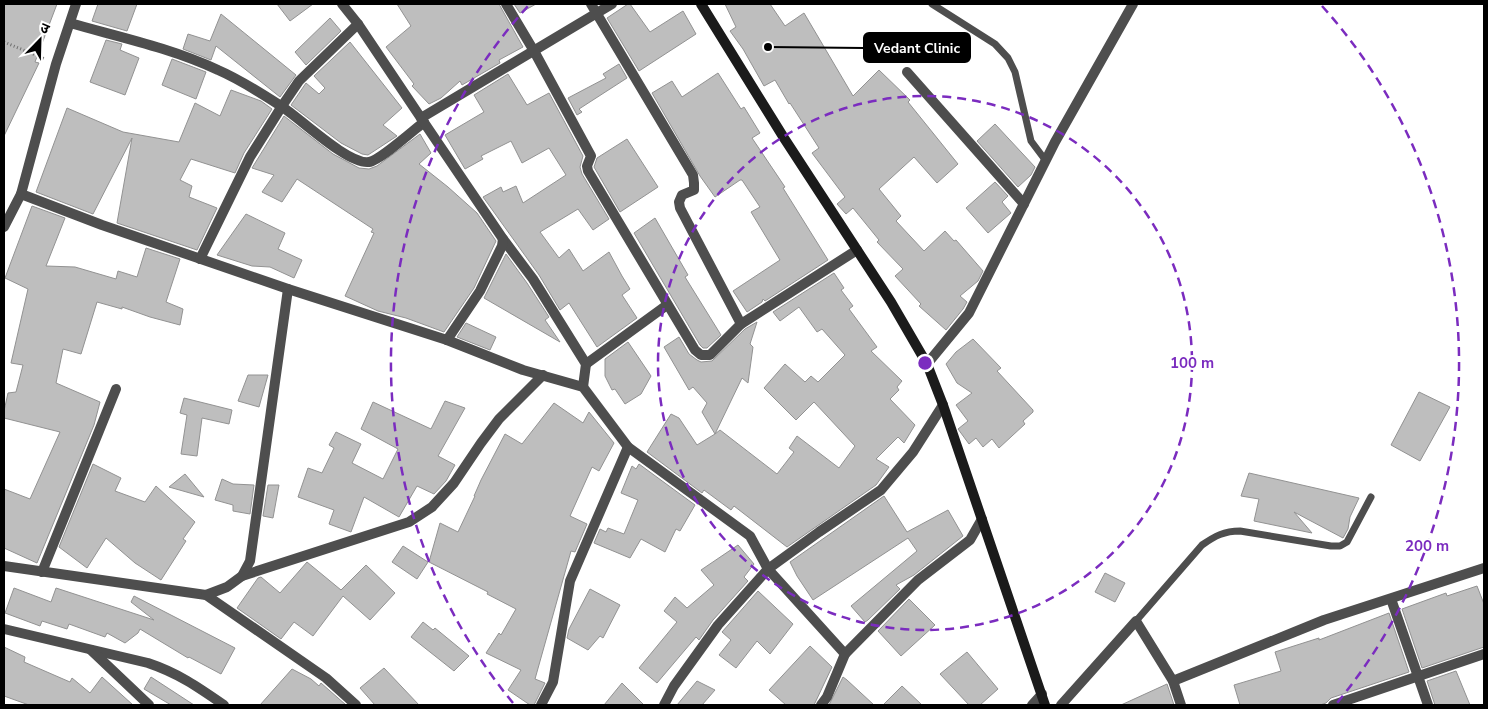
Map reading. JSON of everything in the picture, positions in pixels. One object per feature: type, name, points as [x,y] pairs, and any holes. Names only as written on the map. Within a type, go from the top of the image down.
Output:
[{"type":"main road","points":[[701,4],[784,138],[891,302],[927,364],[943,405],[1046,705]]},
{"type":"street","points":[[4,227],[21,194],[56,64],[76,4]]},
{"type":"street","points":[[342,4],[358,24],[502,239],[533,279],[586,364],[583,386]]},
{"type":"street","points":[[506,4],[591,156],[587,166],[588,171],[694,350],[701,355],[710,355],[742,324],[857,250]]},
{"type":"street","points":[[591,4],[693,175],[694,190],[682,195],[679,202],[680,208],[742,324]]},
{"type":"street","points":[[70,23],[172,52],[220,70],[282,106],[355,160],[369,162],[378,158],[423,120],[612,4]]},
{"type":"street","points":[[927,364],[969,312],[1046,161],[1133,4]]},
{"type":"street","points":[[200,259],[250,157],[282,106],[299,81],[358,24]]},
{"type":"street","points":[[907,72],[1024,204]]},
{"type":"street","points":[[21,194],[200,259],[448,340],[523,370],[583,386],[628,447],[750,536],[768,569],[845,654]]},
{"type":"street","points":[[448,340],[480,291],[502,246],[502,239]]},
{"type":"street","points":[[242,576],[250,561],[254,537],[288,289]]},
{"type":"street","points":[[586,364],[667,305]]},
{"type":"street","points":[[206,595],[227,587],[242,576],[409,522],[432,507],[454,484],[481,442],[499,419],[543,375]]},
{"type":"street","points":[[42,572],[116,389]]},
{"type":"street","points":[[664,705],[674,686],[718,625],[768,569],[881,490],[913,452],[943,405]]},
{"type":"street","points":[[541,705],[553,682],[570,581],[628,447]]},
{"type":"street","points":[[821,705],[827,697],[845,654],[918,580],[970,540],[982,519]]},
{"type":"street","points":[[4,566],[206,595],[326,678],[356,705]]},
{"type":"street","points":[[1173,681],[1324,620],[1484,568]]},
{"type":"street","points":[[1390,599],[1428,705]]},
{"type":"street","points":[[1061,705],[1136,621],[1173,681],[1181,705]]},
{"type":"street","points":[[4,629],[167,669],[185,678],[224,705]]},
{"type":"street","points":[[90,649],[149,705]]},
{"type":"street","points":[[1333,705],[1418,678],[1484,654]]},
{"type":"street","points":[[1032,705],[1042,694]]},
{"type":"lane","points":[[932,4],[995,44],[1008,58],[1014,72],[1030,141],[1046,161]]},
{"type":"lane","points":[[1136,621],[1202,545],[1215,535],[1228,531],[1240,531],[1340,546],[1347,542],[1371,497]]},
{"type":"path","points":[[4,42],[56,64]]},
{"type":"building","points":[[4,4],[57,4],[35,62],[39,63],[4,136]]},
{"type":"building","points":[[98,4],[137,4],[127,31],[92,21]]},
{"type":"building","points":[[277,4],[313,4],[290,21]]},
{"type":"building","points":[[397,4],[499,4],[523,47],[499,60],[500,63],[462,85],[460,81],[441,98],[429,104],[412,86],[414,84],[386,47],[411,26]]},
{"type":"building","points":[[514,4],[536,4],[520,13]]},
{"type":"building","points":[[630,4],[650,32],[683,11],[696,34],[639,71],[607,18]]},
{"type":"building","points":[[725,4],[770,4],[785,26],[804,13],[853,96],[879,70],[910,100],[908,102],[958,164],[937,183],[914,157],[879,189],[901,216],[896,221],[924,251],[945,231],[954,241],[956,240],[983,271],[978,281],[960,296],[967,302],[946,330],[919,306],[921,304],[895,276],[903,269],[877,242],[879,240],[853,208],[846,214],[837,204],[845,197],[812,153],[819,148],[775,80],[764,86],[743,49],[730,31],[736,27]]},
{"type":"building","points":[[221,14],[296,75],[280,97],[216,46],[211,60],[183,49],[188,34],[210,41]]},
{"type":"building","points":[[330,18],[341,31],[306,65],[295,52]]},
{"type":"building","points":[[106,40],[122,44],[120,50],[139,58],[125,95],[90,82]]},
{"type":"building","points":[[350,42],[402,108],[383,125],[397,136],[368,155],[362,154],[341,143],[291,105],[306,83],[319,94],[325,88],[314,76]]},
{"type":"building","points":[[172,59],[206,72],[196,99],[162,85]]},
{"type":"building","points":[[619,64],[627,78],[579,109],[582,112],[577,115],[568,98],[606,78],[603,74]]},
{"type":"building","points":[[718,73],[741,109],[744,107],[760,133],[752,138],[785,187],[783,188],[828,260],[765,301],[763,299],[762,302],[747,312],[733,291],[780,260],[751,212],[760,207],[742,180],[715,197],[700,176],[652,93],[672,81],[682,97]]},
{"type":"building","points":[[508,74],[527,105],[549,93],[583,156],[580,167],[582,174],[609,219],[593,230],[578,209],[540,232],[559,258],[569,249],[583,271],[609,252],[630,289],[622,295],[637,318],[597,347],[569,303],[560,310],[539,275],[483,197],[501,187],[503,192],[516,186],[523,203],[566,175],[549,148],[522,163],[511,141],[481,156],[483,159],[465,169],[445,135],[484,112],[474,95]]},
{"type":"building","points":[[231,90],[261,101],[272,109],[244,153],[235,173],[191,159],[180,180],[192,186],[189,197],[217,208],[197,250],[117,223],[132,138],[93,214],[36,192],[67,108],[123,132],[179,142],[195,103],[220,116]]},
{"type":"building","points":[[284,116],[333,154],[359,168],[369,169],[377,166],[420,134],[431,153],[419,164],[477,213],[496,241],[474,288],[444,332],[406,318],[378,311],[345,296],[374,233],[371,232],[373,229],[297,179],[282,202],[262,192],[274,175],[252,168]]},
{"type":"building","points":[[995,124],[1035,167],[1031,175],[1018,187],[977,141]]},
{"type":"building","points":[[627,139],[658,187],[620,212],[594,167],[597,158]]},
{"type":"building","points":[[995,182],[1008,196],[1002,202],[1011,213],[988,233],[966,208]]},
{"type":"building","points":[[32,206],[65,218],[46,266],[75,267],[116,279],[118,271],[137,277],[146,248],[180,259],[166,302],[183,309],[180,325],[122,307],[122,309],[97,302],[81,354],[63,349],[56,383],[100,402],[94,425],[37,563],[4,548],[4,489],[30,499],[60,432],[4,418],[8,393],[16,392],[23,365],[11,363],[28,289],[5,278]]},
{"type":"building","points":[[246,214],[285,233],[278,249],[302,260],[294,278],[270,267],[252,266],[217,255]]},
{"type":"building","points":[[655,218],[688,275],[685,277],[721,335],[707,348],[703,348],[700,345],[634,233]]},
{"type":"building","points":[[506,254],[549,317],[545,320],[560,342],[484,298]]},
{"type":"building","points":[[834,273],[844,288],[841,290],[853,306],[849,309],[877,347],[871,351],[902,381],[897,387],[899,390],[890,399],[915,425],[904,443],[898,437],[876,459],[889,467],[876,485],[787,547],[734,506],[731,510],[704,490],[702,493],[647,452],[671,414],[679,418],[697,445],[720,430],[777,474],[794,452],[789,448],[797,436],[839,468],[855,446],[814,402],[796,420],[764,388],[785,364],[805,382],[811,376],[818,382],[845,355],[822,329],[817,332],[799,307],[780,321],[773,312]]},
{"type":"building","points":[[757,322],[750,344],[753,347],[748,383],[742,378],[715,434],[702,412],[707,403],[693,387],[689,390],[664,347],[679,337],[689,354],[697,360],[701,362],[712,361],[745,329]]},
{"type":"building","points":[[466,323],[496,337],[490,350],[457,337]]},
{"type":"building","points":[[973,339],[1001,368],[997,371],[1033,410],[1023,421],[1025,424],[999,448],[992,439],[983,447],[976,438],[969,444],[958,429],[968,421],[956,405],[972,393],[957,383],[946,364],[956,352]]},
{"type":"building","points":[[628,342],[651,376],[641,394],[625,404],[615,389],[612,390],[605,376],[605,359]]},
{"type":"building","points":[[248,375],[268,375],[259,407],[238,401]]},
{"type":"building","points":[[1419,392],[1450,407],[1420,461],[1391,445]]},
{"type":"building","points":[[184,398],[232,410],[229,424],[202,418],[197,456],[181,454],[187,415],[180,413]]},
{"type":"building","points":[[445,401],[465,408],[438,456],[455,465],[446,481],[434,494],[417,486],[399,517],[364,497],[351,532],[329,524],[334,510],[298,497],[308,468],[322,473],[334,448],[329,445],[336,432],[361,444],[352,463],[383,479],[398,449],[361,429],[373,402],[431,429]]},
{"type":"building","points":[[554,403],[583,423],[589,412],[614,443],[599,471],[592,467],[570,516],[587,524],[575,552],[571,551],[535,679],[545,683],[534,705],[530,705],[508,690],[521,670],[486,653],[499,633],[501,635],[516,609],[487,594],[488,592],[429,562],[440,523],[458,532],[481,480],[505,434],[522,444]]},
{"type":"building","points":[[93,464],[121,478],[115,491],[145,502],[156,486],[195,522],[183,539],[186,541],[161,580],[135,563],[106,538],[87,568],[59,547]]},
{"type":"building","points":[[639,464],[695,505],[680,531],[676,529],[665,552],[641,539],[630,558],[594,543],[600,529],[606,532],[608,528],[624,534],[638,500],[621,493],[632,466],[636,469]]},
{"type":"building","points":[[1249,473],[1359,498],[1343,538],[1294,512],[1312,533],[1254,521],[1259,499],[1241,496]]},
{"type":"building","points":[[185,474],[204,497],[169,487]]},
{"type":"building","points":[[222,479],[233,484],[254,485],[250,514],[233,511],[233,505],[215,500]]},
{"type":"building","points":[[268,485],[279,485],[273,518],[263,516]]},
{"type":"building","points":[[884,496],[907,532],[948,510],[963,536],[914,575],[896,585],[900,589],[865,622],[851,606],[917,551],[908,538],[813,600],[790,562]]},
{"type":"building","points":[[738,545],[754,564],[744,577],[748,581],[713,620],[699,640],[696,637],[657,683],[639,668],[677,622],[664,611],[675,597],[687,608],[714,585],[701,570]]},
{"type":"building","points":[[403,546],[428,562],[417,579],[392,562]]},
{"type":"building","points":[[307,562],[341,590],[366,565],[395,593],[370,620],[343,596],[313,636],[294,622],[281,639],[237,608],[258,578],[261,577],[280,593]]},
{"type":"building","points":[[1105,573],[1125,583],[1115,602],[1095,592]]},
{"type":"building","points":[[1477,586],[1484,604],[1484,647],[1422,668],[1402,609],[1446,593],[1447,596]]},
{"type":"building","points":[[14,588],[51,602],[56,588],[154,620],[131,602],[134,596],[235,648],[221,674],[188,658],[140,629],[138,633],[125,643],[107,633],[105,637],[69,624],[67,629],[42,621],[40,626],[5,613]]},
{"type":"building","points":[[590,589],[620,605],[603,638],[600,636],[588,650],[567,638],[569,629]]},
{"type":"building","points":[[758,591],[793,624],[770,654],[757,641],[736,668],[719,655],[731,640],[722,632]]},
{"type":"building","points":[[909,599],[935,625],[901,656],[878,631]]},
{"type":"building","points":[[1389,613],[1409,672],[1331,698],[1326,703],[1320,705],[1240,705],[1234,685],[1281,671],[1275,652],[1319,638],[1319,640]]},
{"type":"building","points":[[423,622],[433,630],[435,628],[469,656],[454,671],[411,637]]},
{"type":"building","points":[[810,646],[832,667],[814,705],[786,705],[769,690]]},
{"type":"building","points":[[4,647],[25,657],[24,662],[70,682],[72,678],[90,693],[102,677],[133,705],[29,705],[4,696]]},
{"type":"building","points":[[967,652],[998,689],[980,705],[969,705],[940,674]]},
{"type":"building","points":[[384,668],[419,705],[375,705],[360,688]]},
{"type":"building","points":[[292,669],[311,679],[319,686],[321,683],[346,705],[260,705]]},
{"type":"building","points":[[1456,671],[1470,705],[1435,705],[1427,681]]},
{"type":"building","points":[[151,677],[194,705],[171,705],[144,689]]},
{"type":"building","points":[[843,677],[847,680],[874,705],[829,705]]},
{"type":"building","points":[[697,681],[715,690],[702,705],[677,705]]},
{"type":"building","points":[[622,683],[644,705],[604,705]]},
{"type":"building","points":[[1167,684],[1174,705],[1121,705]]},
{"type":"building","points":[[902,686],[922,705],[883,705]]},
{"type":"place","name":"Vedant Clinic","points":[[768,47]]}]
